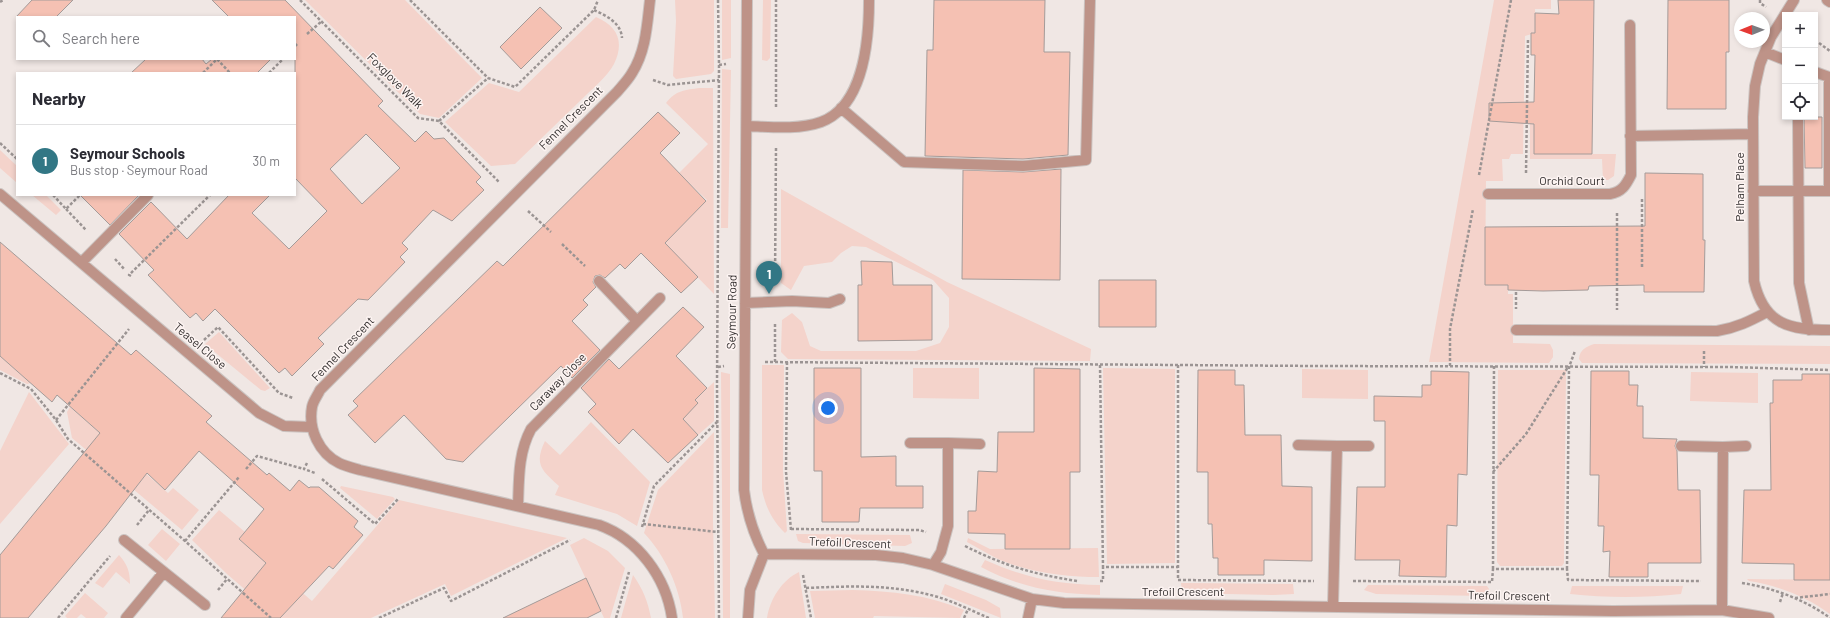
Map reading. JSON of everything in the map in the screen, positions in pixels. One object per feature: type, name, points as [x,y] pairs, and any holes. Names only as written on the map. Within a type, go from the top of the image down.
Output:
[{"type":"street","name":"Fennel Crescent","points":[[650,0],[646,36],[640,56],[632,73],[617,92],[320,390],[312,406],[312,427],[318,443],[326,454],[338,462],[360,470],[599,525],[610,529],[645,556],[657,576],[670,604],[672,618]]},
{"type":"street","name":"Seymour Road","points":[[747,0],[744,490],[746,511],[754,535],[764,554]]},
{"type":"street","points":[[747,126],[802,126],[820,122],[831,117],[841,108],[854,88],[866,52],[869,32],[869,0]]},
{"type":"street","points":[[841,108],[904,162],[1023,166],[1086,160],[1090,0]]},
{"type":"street","name":"Pelham Place","points":[[1794,0],[1771,37],[1755,86],[1753,134],[1754,281],[1756,292],[1767,312],[1779,322],[1793,327],[1809,330],[1830,330]]},
{"type":"street","name":"Orchid Court","points":[[1488,194],[1617,193],[1622,189],[1631,174],[1630,26]]},
{"type":"street","points":[[1765,52],[1782,59]]},
{"type":"street","points":[[1753,191],[1829,190],[1829,77],[1818,73]]},
{"type":"street","points":[[1798,120],[1798,283],[1809,330]]},
{"type":"street","points":[[1630,136],[1753,134]]},
{"type":"street","name":"Teasel Close","points":[[0,194],[259,413],[284,426],[312,427]]},
{"type":"street","points":[[82,262],[147,196]]},
{"type":"street","points":[[600,281],[637,320]]},
{"type":"street","name":"Caraway Close","points":[[518,506],[520,462],[524,442],[531,429],[660,298]]},
{"type":"street","points":[[745,303],[792,301],[829,303],[840,299]]},
{"type":"street","points":[[1516,330],[1717,330],[1745,324],[1767,312]]},
{"type":"street","points":[[910,443],[980,444]]},
{"type":"street","points":[[933,565],[941,552],[948,526],[948,443]]},
{"type":"street","points":[[1298,446],[1369,446]]},
{"type":"street","points":[[1333,606],[1337,446]]},
{"type":"street","points":[[1681,446],[1746,446]]},
{"type":"street","points":[[1722,610],[1723,446]]},
{"type":"street","points":[[124,540],[205,605]]},
{"type":"street","points":[[748,618],[750,590],[764,554]]},
{"type":"street","name":"Trefoil Crescent","points":[[764,554],[876,555],[903,558],[933,565],[1032,599],[1064,603],[1333,606],[1613,614],[1722,610],[1769,618]]},
{"type":"street","points":[[126,618],[164,572]]},
{"type":"street","points":[[1028,618],[1032,599]]},
{"type":"path","name":"Foxglove Walk","points":[[300,0],[418,118],[439,121]]},
{"type":"path","points":[[410,0],[488,78],[515,87],[594,10],[598,0]]},
{"type":"path","points":[[775,362],[776,0]]},
{"type":"path","points":[[307,34],[322,21]]},
{"type":"path","points":[[1525,194],[1528,38]]},
{"type":"path","points":[[1818,42],[1830,52]]},
{"type":"path","points":[[204,72],[216,60]]},
{"type":"path","points":[[218,60],[229,72]]},
{"type":"path","points":[[270,72],[282,60]]},
{"type":"path","points":[[719,65],[718,532],[720,618]]},
{"type":"path","points":[[488,78],[439,121],[512,196],[551,232]]},
{"type":"path","points":[[0,143],[16,158]]},
{"type":"path","points":[[1617,193],[1617,330]]},
{"type":"path","points":[[54,196],[66,209],[79,196]]},
{"type":"path","points":[[1642,198],[1642,267]]},
{"type":"path","points":[[562,244],[600,281]]},
{"type":"path","points":[[201,343],[218,327],[280,393],[312,406]]},
{"type":"path","points":[[718,367],[744,361],[1178,365],[1730,367],[1830,370]]},
{"type":"path","points":[[787,362],[786,472],[791,529],[799,554],[811,618]]},
{"type":"path","points":[[1100,364],[1103,567]]},
{"type":"path","points":[[1178,365],[1178,567]]},
{"type":"path","points":[[1493,570],[1494,366]]},
{"type":"path","points":[[1493,472],[1526,434],[1569,367]]},
{"type":"path","points":[[1567,569],[1569,367]]},
{"type":"path","points":[[0,373],[31,390],[56,420],[68,439],[185,540],[271,618]]},
{"type":"path","points":[[616,618],[654,486],[718,421]]},
{"type":"path","points":[[246,469],[257,456],[304,469]]},
{"type":"path","points":[[185,540],[239,477]]},
{"type":"path","points":[[58,618],[149,510]]},
{"type":"path","points":[[643,524],[718,532]]},
{"type":"path","points":[[379,618],[444,588],[450,601],[599,525]]},
{"type":"path","points":[[806,588],[869,585],[900,589],[938,597],[989,618]]},
{"type":"path","points":[[1793,598],[1830,594]]},
{"type":"path","points":[[964,618],[968,609]]},
{"type":"shaded area","points":[[305,0],[405,0],[482,78],[439,118],[420,114]]},
{"type":"shaded area","points":[[675,0],[714,0],[714,71],[711,74],[676,79],[673,76],[676,21]]},
{"type":"shaded area","points":[[722,0],[731,0],[731,58],[722,60]]},
{"type":"shaded area","points":[[763,0],[771,0],[770,58],[767,61],[762,60]]},
{"type":"shaded area","points":[[1494,0],[1551,0],[1551,9],[1535,9],[1535,33],[1525,36],[1523,154],[1511,154],[1509,159],[1502,159],[1503,181],[1486,181],[1485,284],[1508,285],[1508,294],[1513,294],[1513,343],[1550,344],[1553,350],[1553,357],[1549,363],[1429,362]]},
{"type":"shaded area","points":[[596,17],[609,25],[617,35],[619,48],[614,64],[599,83],[515,164],[491,166],[445,122],[489,83],[519,92]]},
{"type":"shaded area","points":[[722,69],[731,70],[728,228],[721,228]]},
{"type":"shaded area","points":[[713,88],[714,294],[664,243],[707,200],[679,173],[708,144],[666,103],[673,95],[677,93],[685,90]]},
{"type":"shaded area","points":[[1530,124],[1534,124],[1534,154],[1616,154],[1614,176],[1608,180],[1603,180],[1602,159],[1530,159]]},
{"type":"shaded area","points":[[0,150],[16,165],[16,182],[0,168]]},
{"type":"shaded area","points":[[781,189],[947,282],[1091,349],[1090,361],[788,359],[781,352],[782,320],[792,313],[802,322],[810,346],[821,351],[916,351],[940,343],[949,327],[949,298],[933,280],[866,247],[852,246],[841,253],[832,262],[804,266],[791,290],[781,283]]},
{"type":"shaded area","points":[[33,196],[47,196],[61,210],[56,215]]},
{"type":"shaded area","points":[[219,332],[270,388],[265,391],[261,390],[205,344]]},
{"type":"shaded area","points":[[1594,344],[1830,346],[1830,364],[1582,363],[1579,359],[1582,351],[1586,347]]},
{"type":"shaded area","points":[[0,356],[31,383],[27,384],[0,370]]},
{"type":"shaded area","points":[[762,365],[784,365],[783,470],[787,531],[785,533],[770,513],[762,490]]},
{"type":"shaded area","points":[[913,368],[979,368],[979,399],[913,398]]},
{"type":"shaded area","points":[[1103,368],[1175,369],[1175,563],[1107,564]]},
{"type":"shaded area","points":[[1302,369],[1368,370],[1368,399],[1302,398]]},
{"type":"shaded area","points":[[1498,370],[1566,370],[1564,563],[1562,566],[1500,566],[1497,562]]},
{"type":"shaded area","points":[[721,372],[730,374],[730,618],[723,618]]},
{"type":"shaded area","points":[[1691,372],[1758,373],[1758,403],[1690,401]]},
{"type":"shaded area","points":[[714,382],[714,421],[698,435],[680,416],[698,403],[695,400]]},
{"type":"shaded area","points":[[29,392],[69,444],[0,524],[0,451]]},
{"type":"shaded area","points":[[70,407],[168,493],[173,488],[199,510],[182,530],[72,438],[67,412]]},
{"type":"shaded area","points":[[591,422],[650,482],[637,526],[617,514],[555,495],[559,486],[541,466],[540,455],[545,441],[560,455]]},
{"type":"shaded area","points":[[714,432],[713,520],[715,618],[683,618],[679,595],[670,572],[659,551],[644,533],[658,490]]},
{"type":"shaded area","points":[[341,486],[393,497],[395,499],[377,519],[340,488]]},
{"type":"shaded area","points":[[399,500],[567,538],[451,596],[445,584],[371,618],[278,618],[227,574],[192,540],[219,510],[245,532],[239,539],[312,601]]},
{"type":"shaded area","points":[[162,529],[180,544],[166,561],[148,545]]},
{"type":"shaded area","points":[[796,534],[910,535],[912,543],[905,546],[803,543],[798,541]]},
{"type":"shaded area","points":[[584,538],[608,551],[625,568],[610,618],[604,618],[570,545]]},
{"type":"shaded area","points":[[968,538],[990,549],[1098,548],[1099,577],[1059,575],[1018,566],[994,557],[967,542]]},
{"type":"shaded area","points":[[119,555],[128,568],[130,584],[116,572],[103,588],[95,583]]},
{"type":"shaded area","points":[[985,560],[1013,571],[1041,579],[1084,585],[1100,585],[1100,595],[1068,593],[1025,585],[981,567]]},
{"type":"shaded area","points":[[799,572],[806,618],[767,618],[774,597],[782,585],[793,575]]},
{"type":"shaded area","points":[[633,575],[645,596],[651,618],[621,618]]},
{"type":"shaded area","points":[[1747,579],[1830,580],[1830,614],[1802,597],[1770,585],[1749,581]]},
{"type":"shaded area","points":[[1181,583],[1293,584],[1294,594],[1182,593]]},
{"type":"shaded area","points":[[945,584],[986,600],[1000,608],[1001,618],[941,594]]},
{"type":"shaded area","points":[[1368,585],[1487,586],[1489,589],[1488,593],[1484,596],[1376,594],[1364,590]]},
{"type":"shaded area","points":[[1572,586],[1683,586],[1681,594],[1626,597],[1570,594]]},
{"type":"shaded area","points":[[810,591],[881,591],[924,597],[964,610],[960,618],[874,616],[873,618],[815,618]]},
{"type":"shaded area","points":[[85,593],[108,613],[104,618],[86,618],[81,614],[77,618],[67,618],[65,616]]},
{"type":"building","points":[[32,0],[73,0],[57,16],[17,16]]},
{"type":"building","points":[[212,0],[285,0],[383,101],[378,106],[415,142],[426,131],[434,139],[444,138],[481,177],[476,182],[484,190],[452,221],[433,210],[402,243],[408,249],[400,257],[405,262],[368,300],[358,299],[318,338],[324,344],[292,376],[285,368],[279,373],[215,309],[203,321],[196,313],[190,318],[148,275],[154,270],[119,234],[151,202],[187,239],[228,196],[269,196],[252,213],[289,249],[327,211],[296,179],[296,16],[228,16]],"holes":[[[366,134],[400,168],[362,204],[330,169]]]},
{"type":"building","points":[[934,0],[1045,0],[1044,52],[1070,52],[1068,155],[1023,159],[925,156],[927,50],[933,50]]},
{"type":"building","points":[[1558,0],[1594,0],[1592,154],[1534,154],[1534,124],[1489,121],[1489,103],[1534,102],[1535,55],[1531,55],[1531,33],[1535,33],[1535,13],[1559,14]]},
{"type":"building","points":[[1668,0],[1729,0],[1729,52],[1726,52],[1726,109],[1667,109]]},
{"type":"building","points":[[540,7],[562,28],[521,69],[500,47]]},
{"type":"building","points":[[145,60],[203,60],[206,64],[211,60],[270,60],[258,72],[132,72]]},
{"type":"building","points":[[658,112],[680,133],[660,153],[706,201],[665,243],[698,277],[681,293],[641,253],[625,269],[620,264],[605,278],[600,275],[595,276],[593,282],[596,287],[583,300],[588,305],[572,321],[600,350],[572,378],[561,366],[463,462],[446,459],[404,415],[375,443],[348,415],[358,406],[353,401],[497,261],[503,266]]},
{"type":"building","points":[[1818,117],[1822,117],[1822,168],[1805,168],[1804,120],[1818,120]]},
{"type":"building","points":[[1061,169],[1060,280],[962,279],[963,170],[1023,172]]},
{"type":"building","points":[[1645,173],[1703,174],[1703,240],[1705,240],[1704,292],[1644,292],[1644,285],[1589,286],[1588,290],[1543,291],[1508,290],[1508,285],[1485,285],[1485,227],[1645,226]]},
{"type":"building","points":[[81,196],[138,196],[110,225]]},
{"type":"building","points":[[0,242],[131,355],[136,350],[212,416],[206,422],[267,475],[269,473],[290,491],[299,480],[309,488],[319,487],[358,521],[354,527],[363,535],[333,569],[329,566],[280,618],[221,618],[266,563],[239,539],[264,509],[199,451],[165,490],[147,473],[106,526],[28,618],[0,618],[0,555],[100,433],[57,395],[52,402],[0,356]]},
{"type":"building","points":[[861,261],[892,262],[893,285],[932,285],[932,340],[858,341],[858,285],[862,285]]},
{"type":"building","points":[[1099,280],[1156,280],[1156,327],[1099,327]]},
{"type":"building","points":[[683,307],[704,327],[676,356],[707,388],[695,400],[698,403],[683,419],[698,435],[668,463],[633,429],[619,444],[588,412],[596,404],[581,388],[609,359],[619,369]]},
{"type":"building","points":[[814,368],[861,368],[861,457],[896,456],[896,486],[923,486],[923,508],[860,508],[859,522],[822,522],[822,471],[814,471]]},
{"type":"building","points":[[1034,368],[1080,369],[1080,472],[1070,472],[1070,549],[1005,549],[1005,534],[968,533],[968,511],[976,511],[978,471],[997,472],[998,432],[1034,432]]},
{"type":"building","points":[[1198,370],[1235,370],[1235,385],[1244,385],[1245,435],[1281,435],[1282,486],[1312,487],[1312,561],[1264,560],[1264,575],[1218,575],[1218,558],[1213,558],[1212,524],[1208,524],[1208,472],[1197,472]]},
{"type":"building","points":[[1431,371],[1469,372],[1467,475],[1458,474],[1457,526],[1447,525],[1446,577],[1399,576],[1400,560],[1355,560],[1357,487],[1385,487],[1385,421],[1374,421],[1374,396],[1422,397],[1422,385],[1431,385]]},
{"type":"building","points":[[1591,371],[1629,371],[1629,385],[1638,385],[1637,406],[1643,406],[1643,438],[1677,439],[1675,446],[1677,451],[1678,490],[1700,490],[1701,563],[1648,563],[1648,577],[1609,577],[1610,551],[1603,552],[1604,526],[1598,526],[1599,475],[1590,475]]},
{"type":"building","points":[[1802,374],[1830,374],[1830,580],[1794,580],[1794,564],[1742,563],[1744,490],[1771,490],[1770,403],[1773,403],[1773,380],[1802,380]]},
{"type":"building","points":[[586,578],[601,611],[587,618],[503,618]]},
{"type":"place","name":"Seymour Schools","points":[[769,294]]}]
